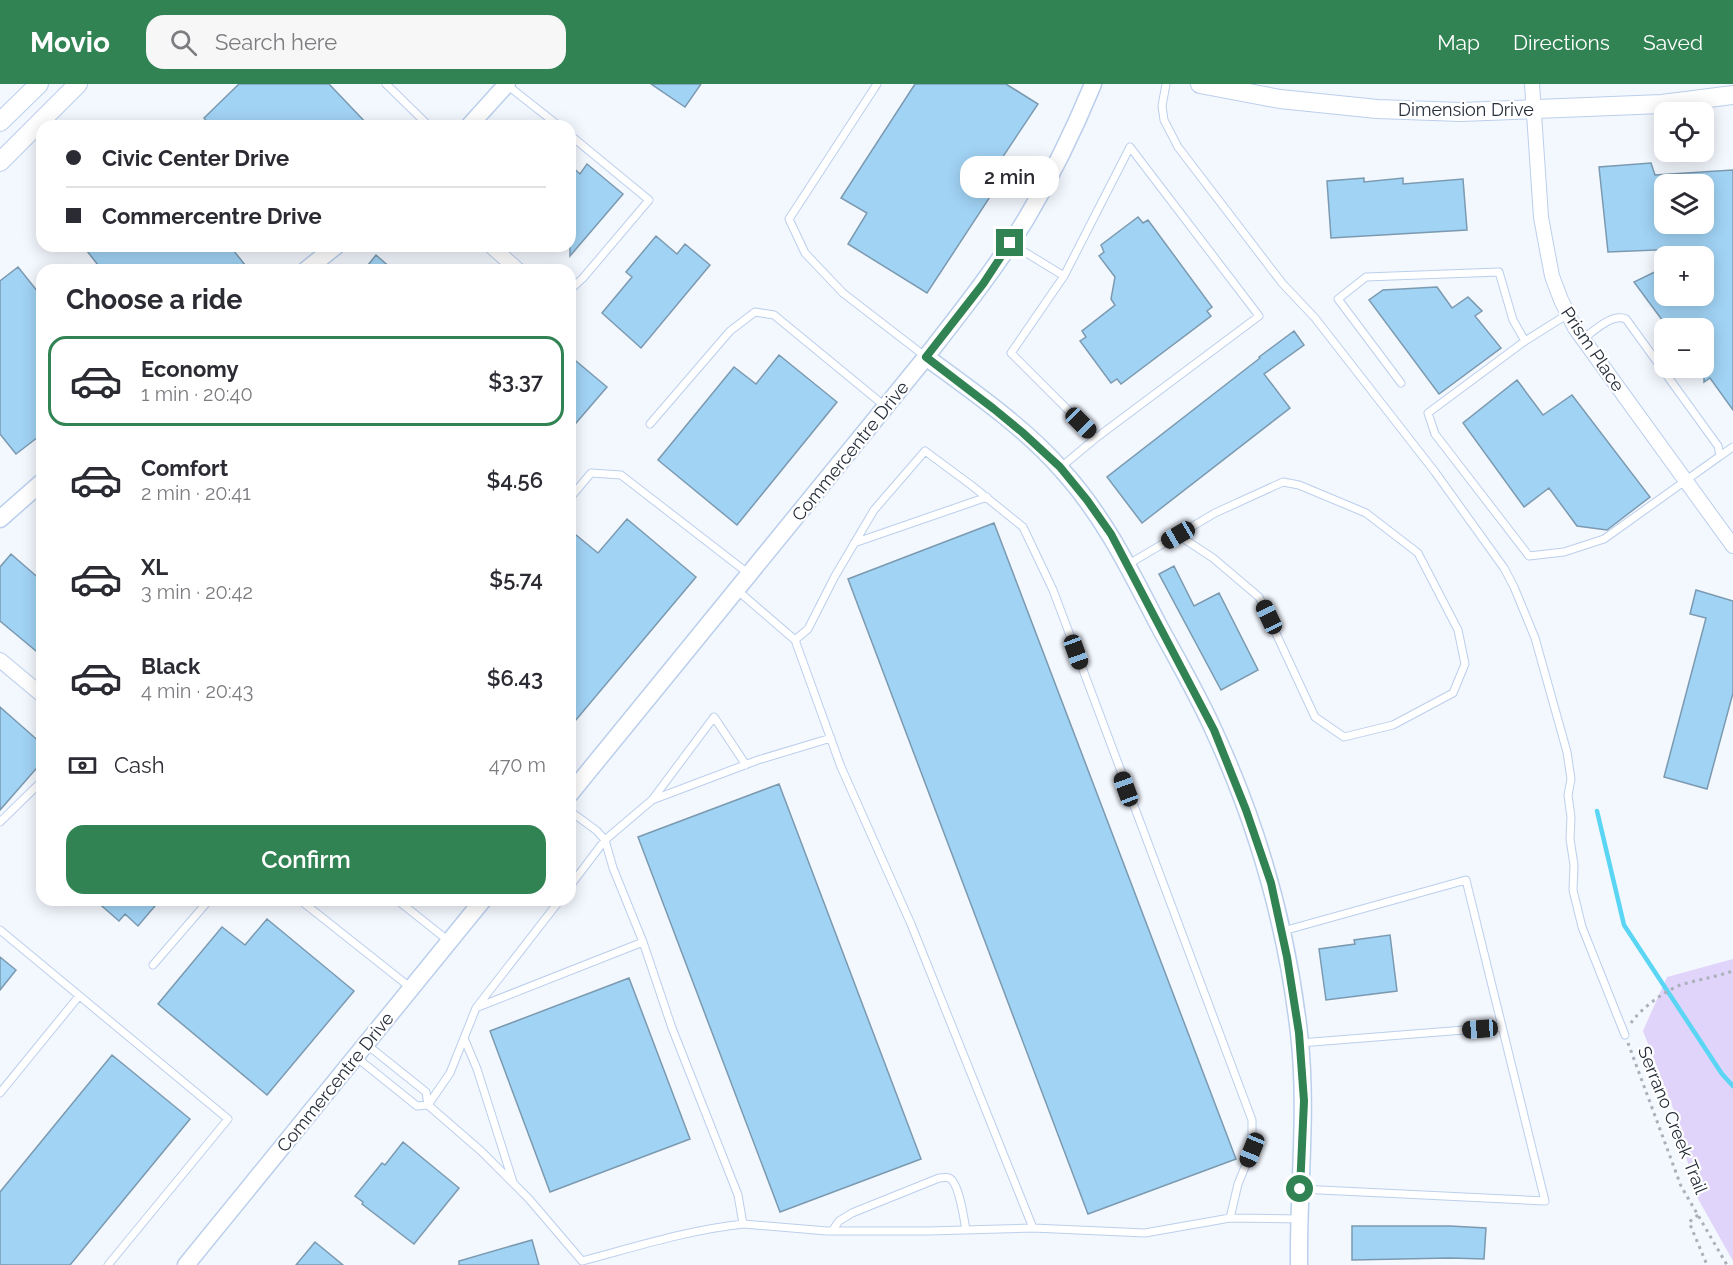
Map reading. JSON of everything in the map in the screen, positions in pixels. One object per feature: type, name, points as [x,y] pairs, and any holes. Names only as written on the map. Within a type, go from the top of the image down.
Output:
[{"type":"main road","points":[[0,122],[39,84]]},
{"type":"main road","points":[[42,120],[78,84]]},
{"type":"main road","name":"Dimension Drive","points":[[1200,84],[1280,99],[1377,109],[1461,112],[1662,104],[1733,95]]},
{"type":"main road","points":[[0,162],[36,126]]},
{"type":"street","points":[[474,120],[507,84]]},
{"type":"street","name":"Commercentre Drive","points":[[576,787],[886,407],[983,284],[1026,219],[1066,144],[1093,84]]},
{"type":"street","name":"Prism Place","points":[[1532,84],[1541,217],[1552,276],[1568,314],[1583,339],[1733,546]]},
{"type":"street","points":[[314,264],[328,252]]},
{"type":"street","points":[[498,252],[511,264]]},
{"type":"street","points":[[926,357],[994,409],[1060,467],[1099,517],[1111,534],[1214,730],[1246,810],[1271,883],[1300,1043],[1304,1101],[1299,1265]]},
{"type":"street","points":[[0,519],[36,487]]},
{"type":"street","points":[[0,660],[36,690]]},
{"type":"street","name":"Commercentre Drive","points":[[186,1265],[478,906]]},
{"type":"lane","points":[[386,84],[423,120]]},
{"type":"lane","points":[[507,84],[552,120]]},
{"type":"lane","points":[[877,84],[789,219],[805,252],[843,293],[926,357]]},
{"type":"lane","points":[[1166,84],[1162,106],[1164,120],[1178,147],[1282,283],[1315,318],[1435,472],[1504,568],[1514,587],[1534,638],[1567,752],[1571,779],[1568,795],[1574,865],[1573,890],[1582,927],[1625,1035]]},
{"type":"lane","points":[[576,140],[649,200],[576,284]]},
{"type":"lane","points":[[1060,467],[1258,316],[1130,147],[1064,276],[1011,353],[1096,438]]},
{"type":"lane","points":[[1010,243],[1064,276]]},
{"type":"lane","points":[[1401,383],[1338,299],[1366,278],[1499,272],[1513,320],[1525,341]]},
{"type":"lane","points":[[650,424],[730,331],[755,312],[774,315],[886,407]]},
{"type":"lane","points":[[1568,314],[1525,341],[1428,413],[1435,434],[1529,556],[1564,552],[1605,540],[1733,447]]},
{"type":"lane","points":[[1583,339],[1614,318],[1620,316],[1626,319],[1718,446],[1720,456]]},
{"type":"lane","points":[[795,640],[808,628],[874,510],[925,451],[1023,527],[1053,590],[1252,1120],[1252,1150],[1238,1184],[1230,1218]]},
{"type":"lane","points":[[576,491],[591,472],[621,475],[749,574]]},
{"type":"lane","points":[[1127,565],[1215,513],[1283,482],[1299,485],[1366,513],[1418,554],[1458,630],[1465,664],[1453,693],[1392,725],[1344,736],[1315,717],[1259,597],[1213,558],[1178,535]]},
{"type":"lane","points":[[854,543],[987,497]]},
{"type":"lane","points":[[737,590],[795,640],[841,766],[911,924],[1033,1228]]},
{"type":"lane","points":[[576,878],[604,840],[652,800],[714,717],[746,765]]},
{"type":"lane","points":[[652,800],[746,765],[831,738]]},
{"type":"lane","points":[[0,822],[36,787]]},
{"type":"lane","points":[[576,815],[597,831],[604,840],[643,942],[672,1028],[738,1195],[743,1224]]},
{"type":"lane","points":[[1281,932],[1466,880],[1545,1202],[1300,1189]]},
{"type":"lane","points":[[153,965],[204,906]]},
{"type":"lane","points":[[308,906],[411,988]]},
{"type":"lane","points":[[405,906],[450,942]]},
{"type":"lane","points":[[428,1105],[450,1073],[476,1008],[555,906]]},
{"type":"lane","points":[[0,930],[228,1119],[108,1265]]},
{"type":"lane","points":[[476,1008],[547,978],[643,942]]},
{"type":"lane","points":[[0,1093],[79,996]]},
{"type":"lane","points":[[1300,1043],[1502,1027]]},
{"type":"lane","points":[[464,1038],[477,1069],[514,1184]]},
{"type":"lane","points":[[361,1051],[426,1092],[428,1105],[481,1151],[514,1184],[582,1261],[652,1242],[743,1224],[832,1231],[1033,1228],[1145,1233],[1230,1218],[1299,1219]]},
{"type":"lane","points":[[361,1051],[417,1106],[428,1105]]},
{"type":"lane","points":[[832,1231],[839,1221],[852,1213],[939,1178],[947,1177],[957,1186],[966,1230]]},
{"type":"path","name":"Serrano Creek Trail","points":[[1727,1265],[1681,1186],[1625,1035],[1632,1020],[1650,1003],[1685,983],[1733,971]]},
{"type":"path","points":[[1698,1215],[1689,1222],[1707,1265]]},
{"type":"shaded area","points":[[1733,959],[1733,1261],[1697,1197],[1673,1108],[1643,1031],[1667,977]]},
{"type":"building","points":[[239,84],[329,84],[363,120],[206,120],[204,118]]},
{"type":"building","points":[[651,84],[701,84],[685,107]]},
{"type":"building","points":[[915,84],[1006,84],[1038,104],[994,170],[1003,177],[927,293],[848,244],[867,213],[841,198]]},
{"type":"building","points":[[1651,163],[1655,174],[1654,234],[1714,234],[1714,174],[1671,174],[1733,170],[1733,410],[1710,378],[1714,378],[1714,318],[1661,318],[1634,282],[1654,272],[1654,306],[1714,306],[1714,246],[1654,246],[1654,250],[1608,252],[1599,167]]},
{"type":"building","points":[[587,164],[623,194],[576,249],[576,170],[580,174]]},
{"type":"building","points":[[1364,178],[1364,182],[1403,178],[1403,184],[1463,179],[1467,230],[1331,238],[1327,181]]},
{"type":"building","points":[[1138,217],[1143,223],[1148,220],[1212,307],[1207,311],[1211,316],[1121,384],[1117,379],[1111,383],[1080,341],[1086,337],[1082,331],[1115,305],[1111,299],[1115,277],[1099,256],[1104,252],[1101,245]]},
{"type":"building","points":[[656,236],[677,254],[685,244],[710,265],[641,348],[602,313],[632,277],[626,272]]},
{"type":"building","points":[[88,252],[235,252],[244,264],[97,264]]},
{"type":"building","points":[[376,255],[386,264],[369,264]]},
{"type":"building","points":[[18,267],[36,290],[36,439],[16,454],[0,434],[0,281]]},
{"type":"building","points":[[1437,287],[1452,308],[1468,297],[1482,311],[1475,316],[1501,348],[1439,394],[1369,300],[1383,290]]},
{"type":"building","points":[[1294,331],[1304,345],[1264,374],[1290,408],[1142,523],[1107,477]]},
{"type":"building","points":[[779,355],[837,402],[737,525],[658,460],[734,367],[756,384]]},
{"type":"building","points":[[576,361],[607,387],[576,423]]},
{"type":"building","points":[[1517,380],[1543,415],[1572,395],[1650,497],[1607,530],[1577,526],[1549,488],[1524,507],[1463,423]]},
{"type":"building","points":[[627,519],[696,577],[576,720],[576,535],[598,553]]},
{"type":"building","points":[[994,523],[1236,1159],[1088,1214],[848,579]]},
{"type":"building","points":[[11,554],[36,576],[36,651],[0,621],[0,567]]},
{"type":"building","points":[[1174,566],[1194,606],[1219,593],[1258,670],[1221,690],[1159,574]]},
{"type":"building","points":[[1696,590],[1733,601],[1733,693],[1707,789],[1664,777],[1706,618],[1690,614]]},
{"type":"building","points":[[0,707],[36,739],[36,769],[0,810]]},
{"type":"building","points":[[779,784],[921,1159],[780,1212],[638,837]]},
{"type":"building","points":[[102,906],[155,906],[138,926],[125,914],[119,921]]},
{"type":"building","points":[[267,919],[354,991],[267,1095],[158,1004],[222,927],[245,945]]},
{"type":"building","points":[[1390,935],[1397,991],[1326,1000],[1319,949],[1355,944],[1354,940]]},
{"type":"building","points":[[0,957],[16,970],[0,990]]},
{"type":"building","points":[[629,978],[690,1139],[550,1192],[490,1031]]},
{"type":"building","points":[[112,1055],[190,1119],[70,1265],[0,1265],[0,1192]]},
{"type":"building","points":[[403,1142],[459,1188],[414,1244],[355,1196],[382,1163],[385,1165]]},
{"type":"building","points":[[1352,1226],[1486,1228],[1484,1259],[1352,1260]]},
{"type":"building","points":[[532,1240],[539,1265],[459,1265],[459,1261]]},
{"type":"building","points":[[315,1242],[343,1265],[296,1265]]},
{"type":"waterway","points":[[1597,811],[1624,925],[1722,1074],[1733,1086]]},
{"type":"route","points":[[1010,243],[983,284],[926,357],[1022,432],[1060,467],[1087,500],[1111,534],[1214,730],[1246,810],[1271,883],[1287,957],[1299,1033],[1304,1101],[1300,1189]]}]
